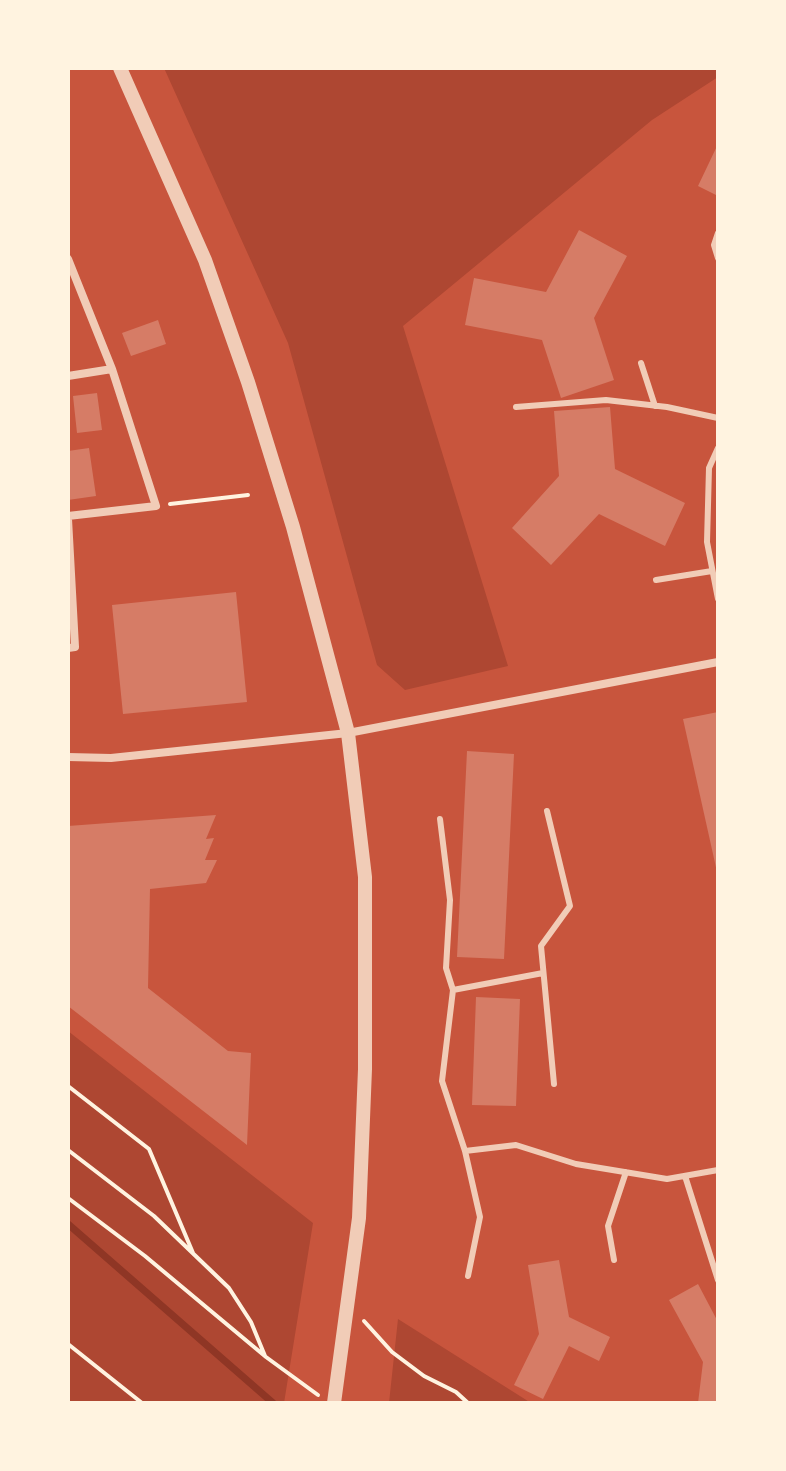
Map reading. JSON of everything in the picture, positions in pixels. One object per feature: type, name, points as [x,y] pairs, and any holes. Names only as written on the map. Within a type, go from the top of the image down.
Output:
[{"type":"street","points":[[120,68],[205,260],[248,382],[293,527],[348,733],[365,877],[365,1069],[359,1218],[332,1403]]},
{"type":"street","points":[[68,259],[112,369],[156,506],[68,517],[75,647],[68,648]]},
{"type":"street","points":[[68,376],[112,369]]},
{"type":"street","points":[[68,757],[111,758],[348,733],[718,662]]},
{"type":"lane","points":[[718,233],[714,245],[718,258]]},
{"type":"lane","points":[[641,363],[655,406]]},
{"type":"lane","points":[[516,407],[606,400],[718,418]]},
{"type":"lane","points":[[718,448],[709,468],[707,542],[718,599]]},
{"type":"lane","points":[[656,580],[712,571]]},
{"type":"lane","points":[[547,811],[570,906],[541,946],[554,1084]]},
{"type":"lane","points":[[440,819],[450,900],[446,968],[453,990],[442,1081],[465,1151],[480,1217],[468,1276]]},
{"type":"lane","points":[[453,990],[543,973]]},
{"type":"lane","points":[[465,1151],[516,1145],[576,1164],[667,1179],[718,1170]]},
{"type":"lane","points":[[614,1260],[608,1226],[626,1172]]},
{"type":"lane","points":[[685,1176],[718,1280]]},
{"type":"path","points":[[156,506],[248,495]]},
{"type":"path","points":[[68,1086],[149,1149],[194,1256]]},
{"type":"path","points":[[68,1150],[154,1216],[229,1288],[251,1322],[266,1357]]},
{"type":"path","points":[[68,1198],[145,1256],[266,1357],[332,1403]]},
{"type":"path","points":[[348,1302],[392,1352],[424,1376],[456,1392],[468,1403]]},
{"type":"path","points":[[68,1344],[142,1403]]},
{"type":"shaded area","points":[[164,68],[718,68],[718,77],[652,120],[403,326],[508,666],[405,690],[377,665],[288,343]]},
{"type":"shaded area","points":[[68,1031],[313,1223],[284,1403],[68,1403]]},
{"type":"shaded area","points":[[398,1319],[531,1403],[389,1403]]},
{"type":"building","points":[[718,144],[718,196],[698,186]]},
{"type":"building","points":[[579,230],[627,256],[594,318],[614,380],[561,398],[542,340],[465,325],[474,278],[546,292]]},
{"type":"building","points":[[158,320],[166,344],[131,356],[122,333]]},
{"type":"building","points":[[97,393],[102,430],[77,433],[73,396]]},
{"type":"building","points":[[610,407],[615,469],[685,503],[665,546],[599,514],[551,565],[512,528],[559,476],[554,411]]},
{"type":"building","points":[[89,448],[96,496],[68,500],[68,451]]},
{"type":"building","points":[[236,592],[247,702],[123,714],[112,605]]},
{"type":"building","points":[[718,712],[718,872],[717,872],[683,719]]},
{"type":"building","points":[[467,751],[514,754],[504,959],[457,957]]},
{"type":"building","points":[[216,815],[206,839],[214,838],[205,860],[217,860],[206,883],[150,889],[148,988],[228,1051],[251,1053],[247,1145],[68,1006],[68,826]]},
{"type":"building","points":[[476,997],[520,999],[516,1106],[472,1105]]},
{"type":"building","points":[[559,1260],[569,1317],[610,1337],[599,1361],[569,1346],[543,1399],[514,1385],[539,1334],[528,1265]]},
{"type":"building","points":[[698,1284],[718,1322],[718,1403],[698,1403],[703,1362],[669,1300]]},
{"type":"waterway","points":[[68,1224],[273,1403]]}]
